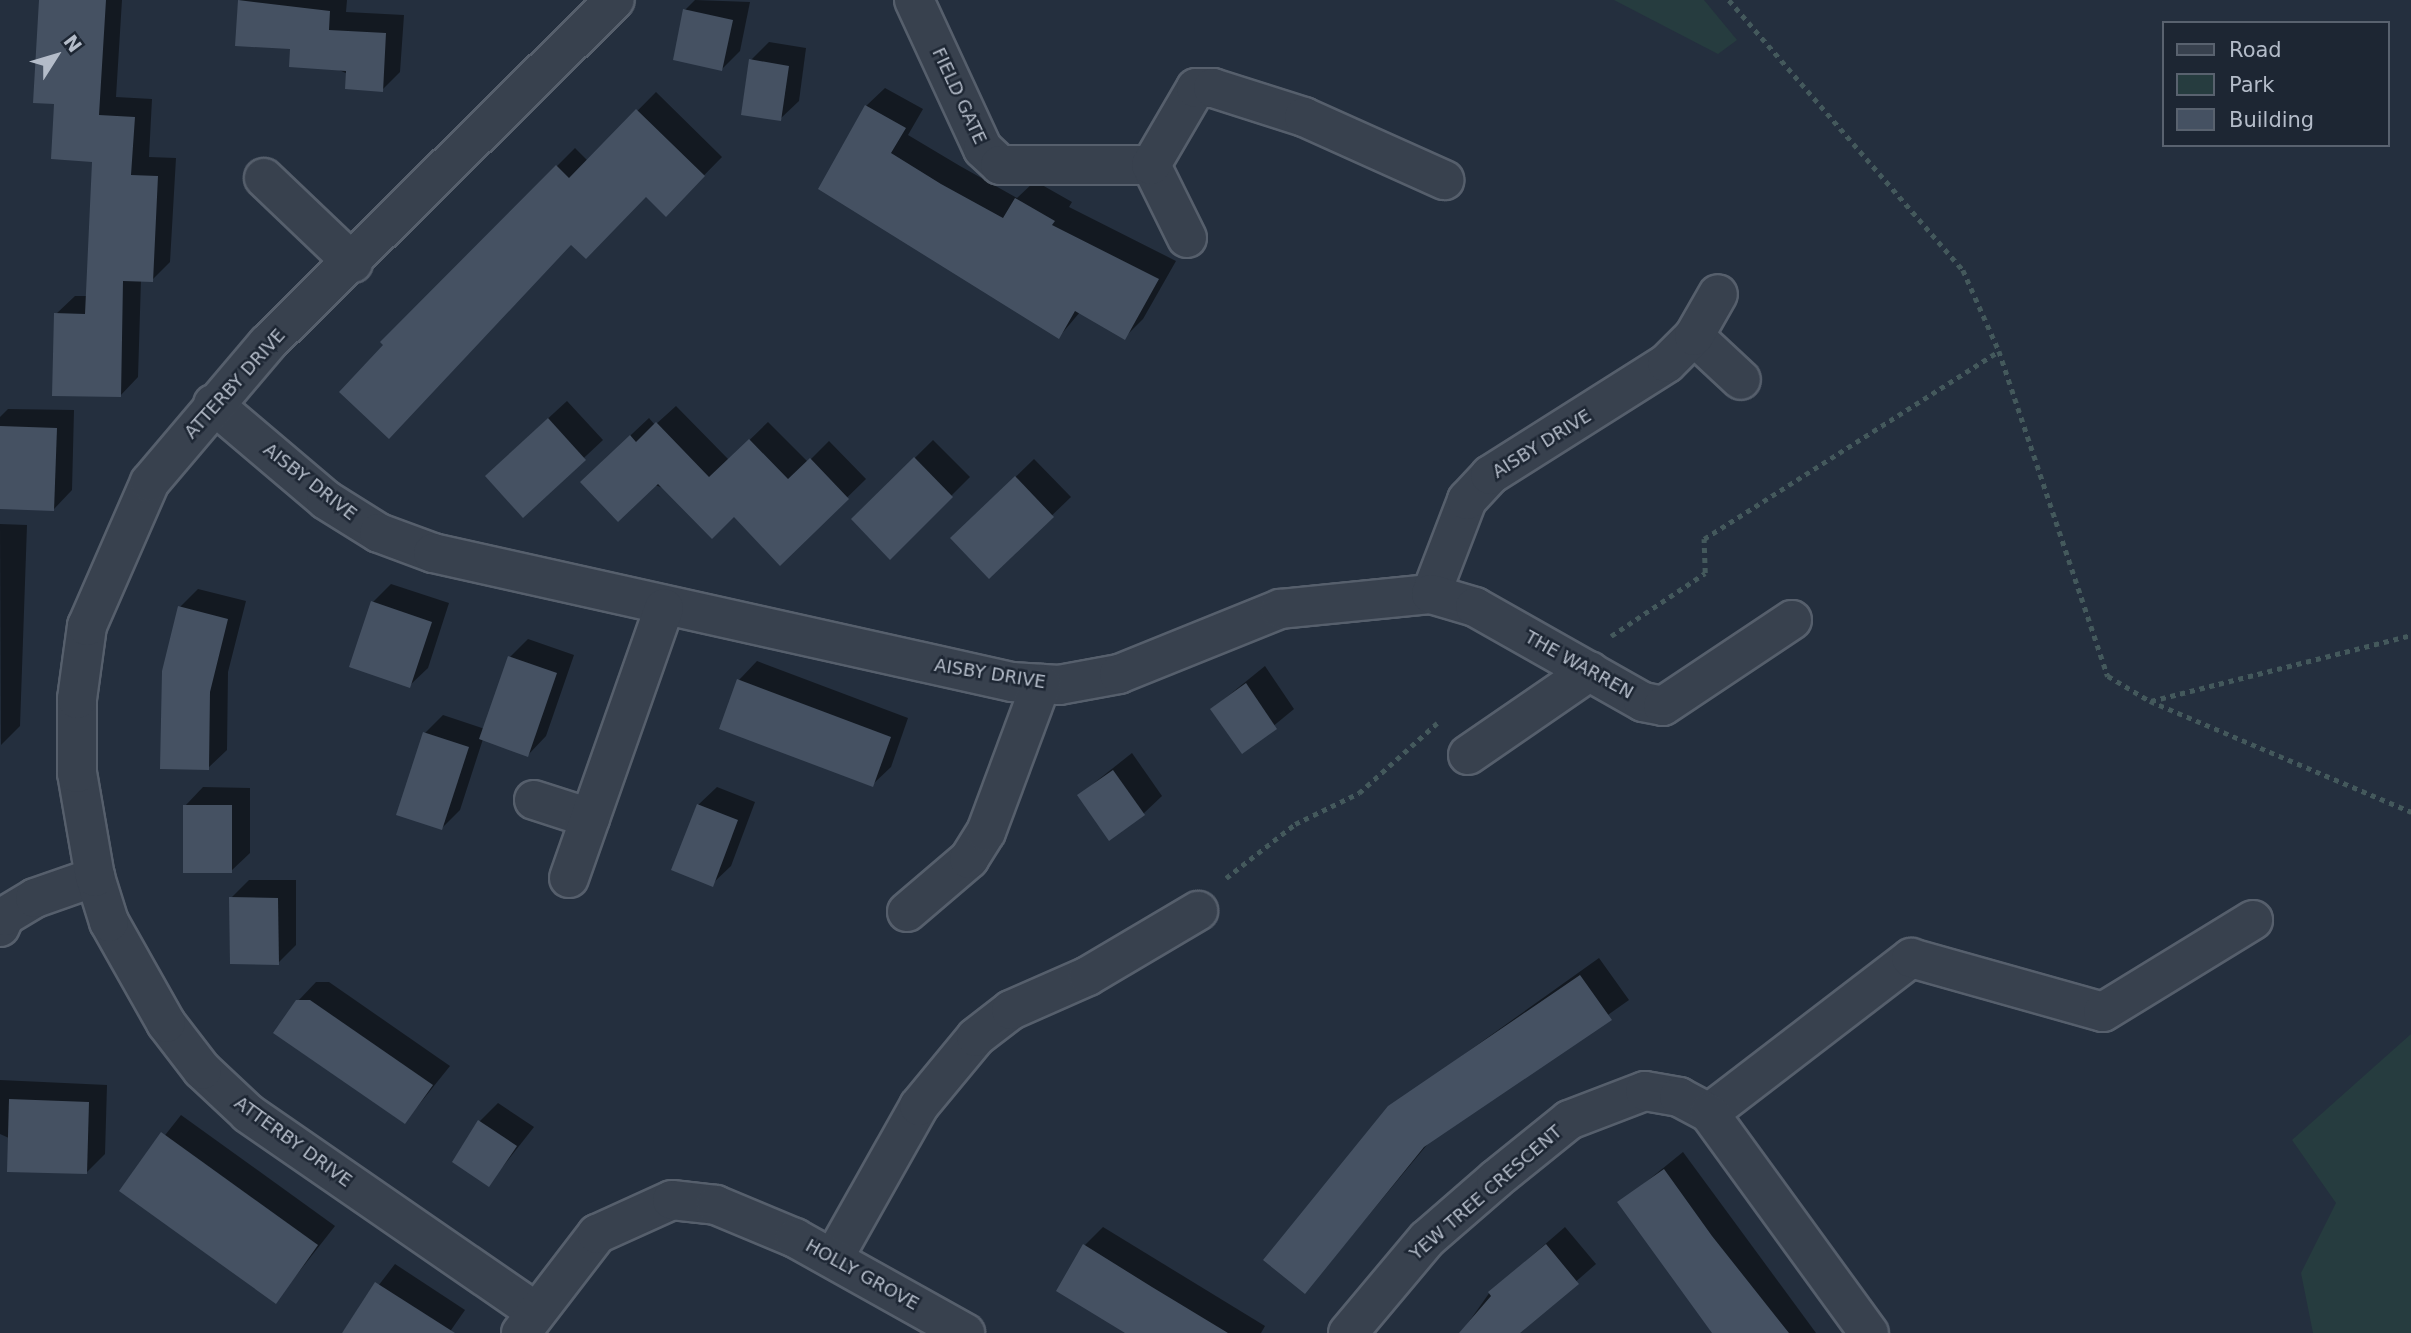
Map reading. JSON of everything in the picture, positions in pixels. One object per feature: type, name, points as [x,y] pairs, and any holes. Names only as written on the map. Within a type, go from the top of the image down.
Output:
[{"type":"street","name":"ATTERBY DRIVE","points":[[528,1323],[248,1113],[202,1070],[166,1023],[109,922],[94,877],[77,773],[77,699],[87,626],[150,482],[213,404],[615,0]]},
{"type":"street","name":"FIELD GATE","points":[[914,0],[983,149],[1000,165],[1152,165]]},
{"type":"street","points":[[1187,238],[1152,165],[1196,88],[1291,112],[1444,180]]},
{"type":"street","points":[[264,178],[353,263]]},
{"type":"street","name":"AISBY DRIVE","points":[[213,404],[326,500],[379,533],[433,553],[664,608],[1041,684],[1119,674],[1280,609],[1430,594],[1467,500],[1490,475],[1629,389],[1694,336],[1718,294]]},
{"type":"street","points":[[1694,336],[1741,380]]},
{"type":"street","name":"THE WARREN","points":[[1430,594],[1475,607],[1582,667],[1663,706],[1792,620]]},
{"type":"street","points":[[569,878],[664,608]]},
{"type":"street","points":[[1468,755],[1582,667]]},
{"type":"street","points":[[907,912],[969,859],[986,832],[1041,684]]},
{"type":"street","points":[[534,800],[590,818]]},
{"type":"street","points":[[0,927],[5,916],[35,898],[94,877]]},
{"type":"street","points":[[834,1257],[919,1106],[976,1037],[1011,1010],[1088,976],[1198,911]]},
{"type":"street","points":[[1709,1113],[1911,958],[2103,1012],[2253,919]]},
{"type":"street","name":"YEW TREE CRESCENT","points":[[1348,1333],[1427,1239],[1569,1120],[1645,1091],[1679,1097],[1709,1113],[1869,1333]]},
{"type":"street","name":"HOLLY GROVE","points":[[528,1323],[597,1234],[672,1200],[716,1205],[794,1238],[834,1257],[965,1333]]},
{"type":"path","points":[[1729,0],[1963,270],[1999,351],[2108,676],[2150,701],[2411,812]]},
{"type":"path","points":[[1582,667],[1705,573],[1704,539],[1999,351]]},
{"type":"path","points":[[2150,701],[2411,635]]},
{"type":"path","points":[[1198,911],[1229,875],[1295,824],[1359,793],[1449,715]]},
{"type":"green space","points":[[1614,0],[1704,0],[1737,40],[1718,54]]},
{"type":"green space","points":[[2411,1034],[2411,1333],[2313,1333],[2301,1273],[2336,1203],[2292,1140]]},
{"type":"building","points":[[39,0],[106,0],[99,115],[135,117],[131,175],[158,176],[153,282],[123,281],[121,397],[52,396],[54,313],[85,314],[92,162],[51,159],[54,104],[33,103]]},
{"type":"building","points":[[238,0],[330,11],[329,30],[386,33],[383,92],[345,89],[346,71],[289,67],[290,49],[235,46]]},
{"type":"building","points":[[683,9],[733,20],[722,71],[673,60]]},
{"type":"building","points":[[749,59],[789,66],[781,121],[741,115]]},
{"type":"building","points":[[865,105],[906,128],[891,153],[941,184],[1003,218],[1015,198],[1055,221],[1052,225],[1159,279],[1125,340],[1075,311],[1059,339],[818,189]]},
{"type":"building","points":[[636,109],[705,176],[666,217],[646,197],[586,259],[571,245],[389,439],[339,392],[383,345],[380,342],[556,165],[569,178]]},
{"type":"building","points":[[548,418],[586,460],[523,518],[485,476]]},
{"type":"building","points":[[656,422],[709,477],[749,439],[788,479],[810,458],[849,499],[780,566],[734,517],[712,539],[658,484],[618,522],[580,482],[630,435],[636,442]]},
{"type":"building","points":[[0,426],[57,428],[54,511],[0,509]]},
{"type":"building","points":[[914,457],[953,497],[890,560],[851,519]]},
{"type":"building","points":[[1015,476],[1054,517],[989,579],[950,538]]},
{"type":"building","points":[[371,601],[432,622],[410,688],[349,667]]},
{"type":"building","points":[[178,606],[228,619],[210,692],[209,770],[160,769],[162,671]]},
{"type":"building","points":[[508,656],[557,673],[528,757],[479,739]]},
{"type":"building","points":[[737,679],[891,737],[873,787],[719,729]]},
{"type":"building","points":[[1246,683],[1277,729],[1242,754],[1210,709]]},
{"type":"building","points":[[423,732],[469,747],[442,830],[396,815]]},
{"type":"building","points":[[1113,770],[1145,815],[1109,841],[1077,795]]},
{"type":"building","points":[[697,804],[738,820],[713,887],[671,870]]},
{"type":"building","points":[[183,805],[232,805],[232,873],[183,873]]},
{"type":"building","points":[[229,897],[278,898],[279,965],[230,964]]},
{"type":"building","points":[[1580,975],[1612,1020],[1424,1147],[1305,1294],[1263,1260],[1388,1106]]},
{"type":"building","points":[[296,1000],[310,1000],[433,1085],[405,1124],[273,1033]]},
{"type":"building","points":[[9,1099],[89,1102],[87,1174],[7,1172]]},
{"type":"building","points":[[478,1120],[517,1146],[489,1187],[452,1162]]},
{"type":"building","points":[[161,1132],[318,1245],[276,1304],[119,1191]]},
{"type":"building","points":[[1664,1169],[1712,1236],[1789,1333],[1712,1333],[1617,1202]]},
{"type":"building","points":[[1083,1244],[1228,1333],[1125,1333],[1056,1291]]},
{"type":"building","points":[[1546,1244],[1579,1284],[1520,1333],[1459,1333],[1491,1296],[1488,1292]]},
{"type":"building","points":[[375,1282],[455,1333],[342,1333]]}]
